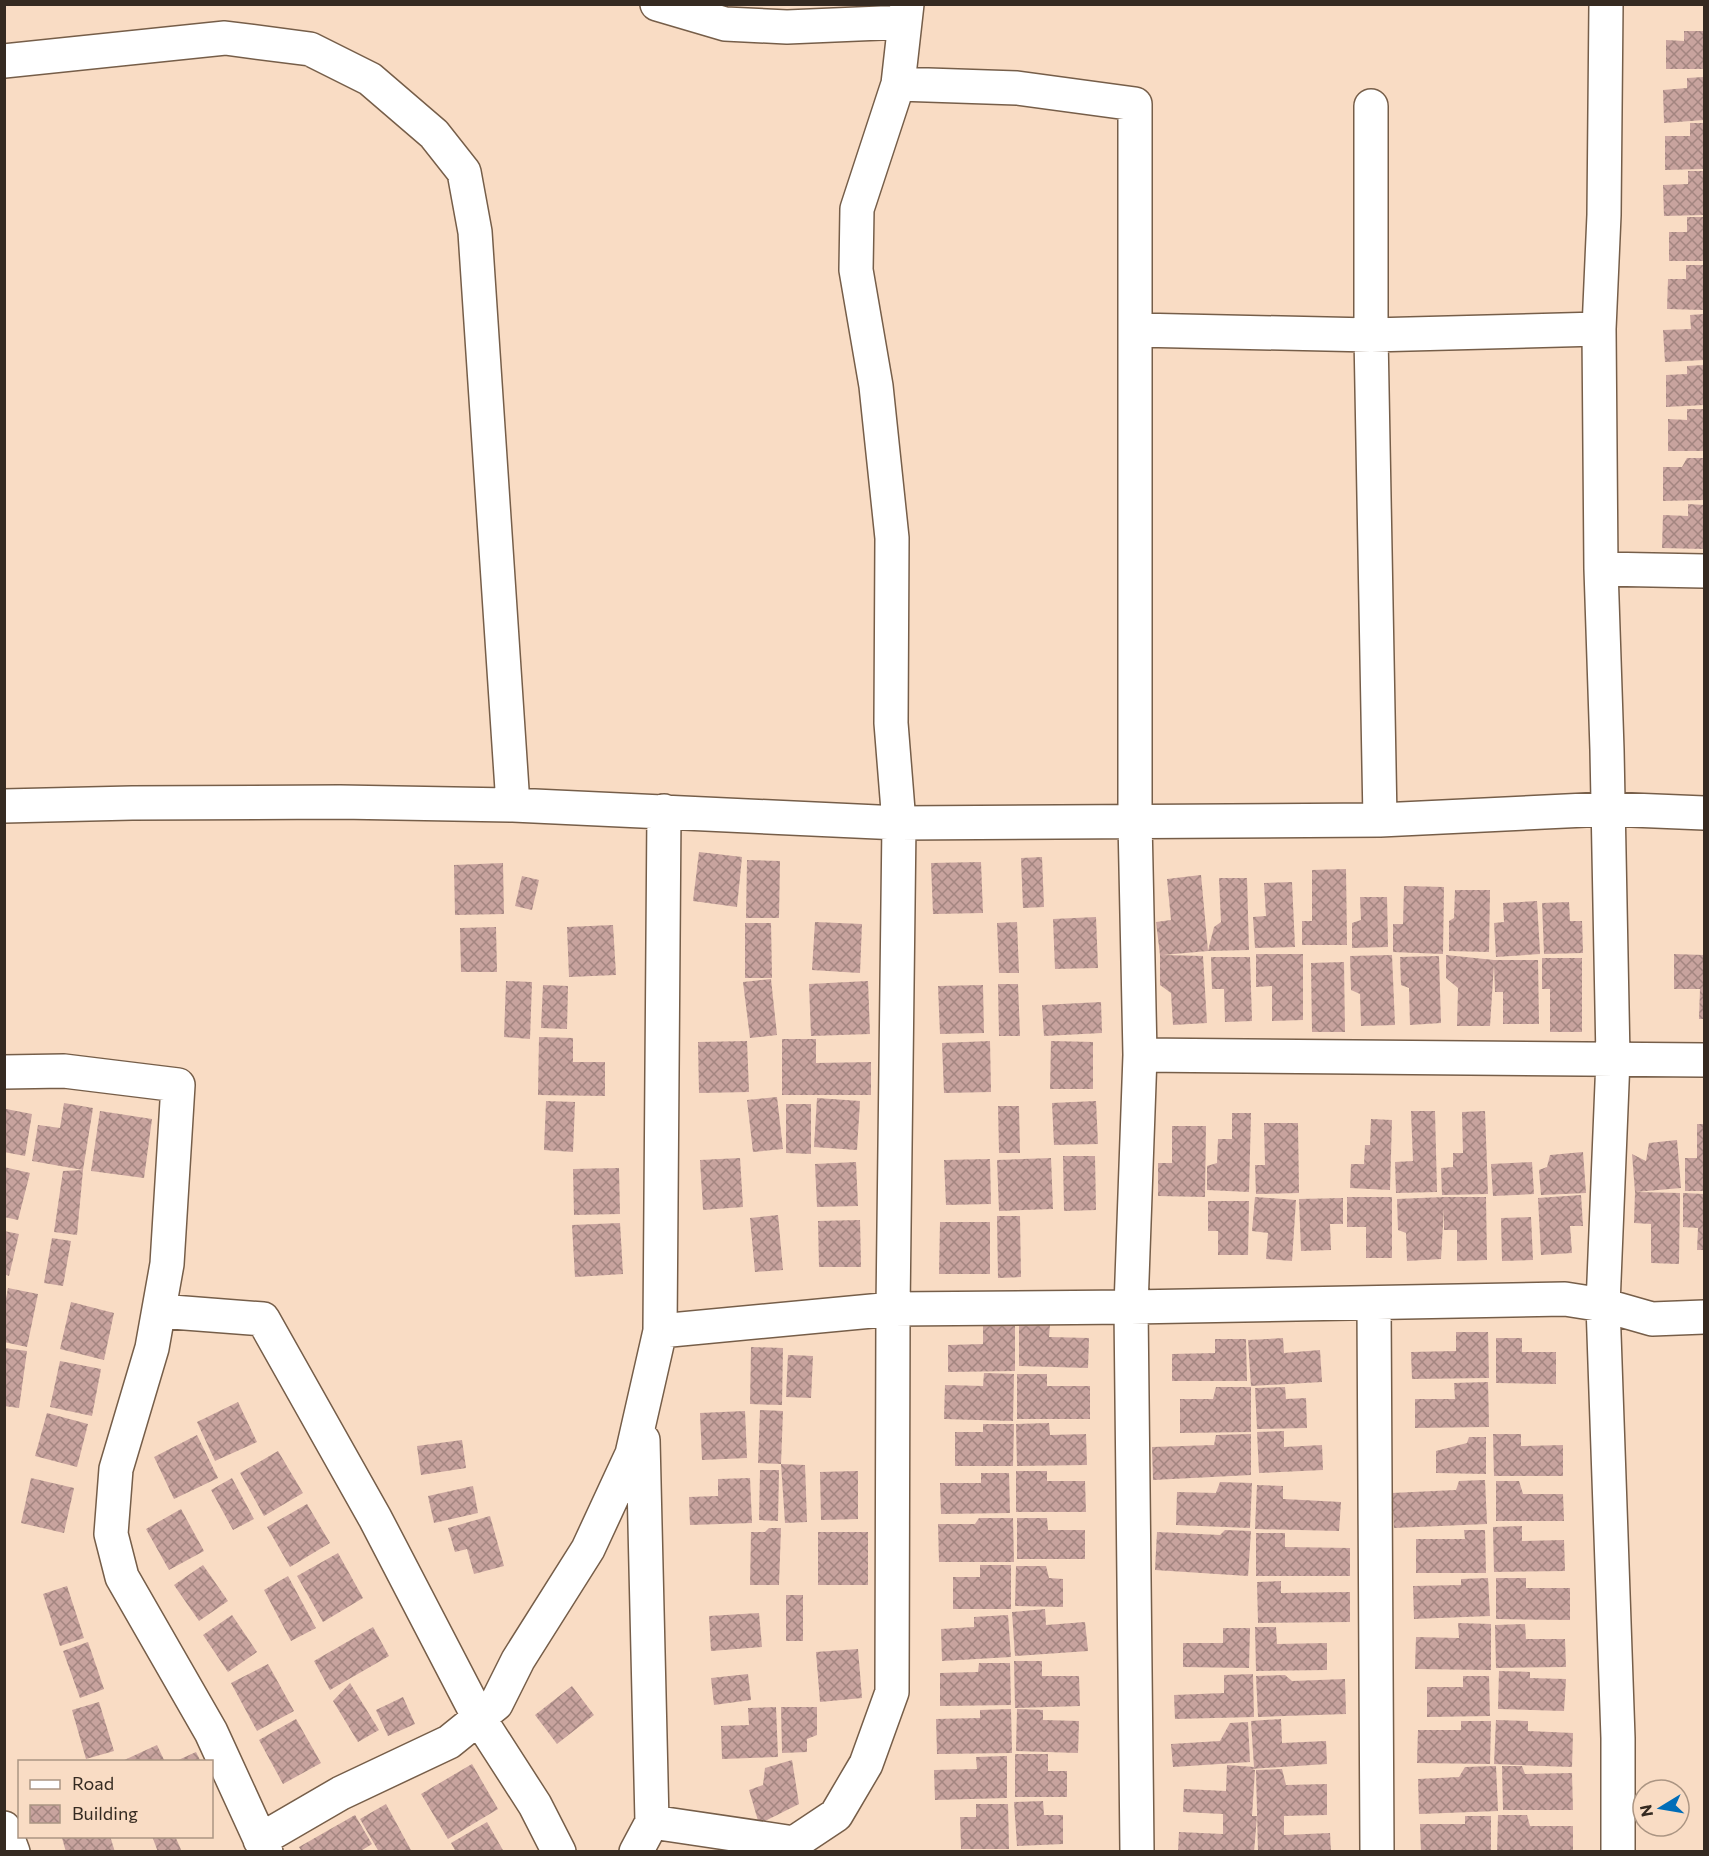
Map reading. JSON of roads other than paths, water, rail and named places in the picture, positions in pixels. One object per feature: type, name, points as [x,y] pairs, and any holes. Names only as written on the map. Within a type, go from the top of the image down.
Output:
[{"type":"street","points":[[652,1822],[794,1843],[836,1815],[866,1764],[892,1692],[893,1309],[899,823],[891,723],[892,538],[876,386],[856,270],[857,209],[898,84],[906,13],[787,27],[725,24],[657,4]]},
{"type":"street","points":[[1606,4],[1604,215],[1599,329],[1601,569],[1613,1059],[1603,1305],[1617,1726],[1618,1851]]},
{"type":"street","points":[[4,61],[225,38],[310,49],[370,79],[434,134],[464,172],[476,232],[513,805]]},
{"type":"street","points":[[898,84],[1017,88],[1135,104],[1135,821],[1140,1055],[1131,1307],[1137,1851]]},
{"type":"street","points":[[1371,106],[1371,334],[1380,820]]},
{"type":"street","points":[[1136,330],[1371,334],[1599,329]]},
{"type":"street","points":[[1601,569],[1704,571]]},
{"type":"street","points":[[4,806],[317,802],[513,805],[899,823],[1380,820],[1607,809],[1704,813]]},
{"type":"street","points":[[4,1072],[63,1071],[178,1085],[167,1264],[152,1348],[116,1469],[111,1534],[122,1577],[211,1732],[263,1846],[341,1793],[449,1742],[496,1704],[518,1660],[588,1549],[632,1454],[660,1331],[664,811]]},
{"type":"street","points":[[1140,1055],[1704,1060]]},
{"type":"street","points":[[660,1331],[893,1309],[1565,1299],[1603,1305],[1652,1319],[1704,1317]]},
{"type":"street","points":[[1374,1303],[1377,1851]]},
{"type":"street","points":[[159,1311],[263,1319],[375,1518],[479,1718],[535,1805],[559,1851]]},
{"type":"street","points":[[636,1851],[652,1822],[642,1412]]},
{"type":"street","points":[[4,1828],[13,1851]]}]
